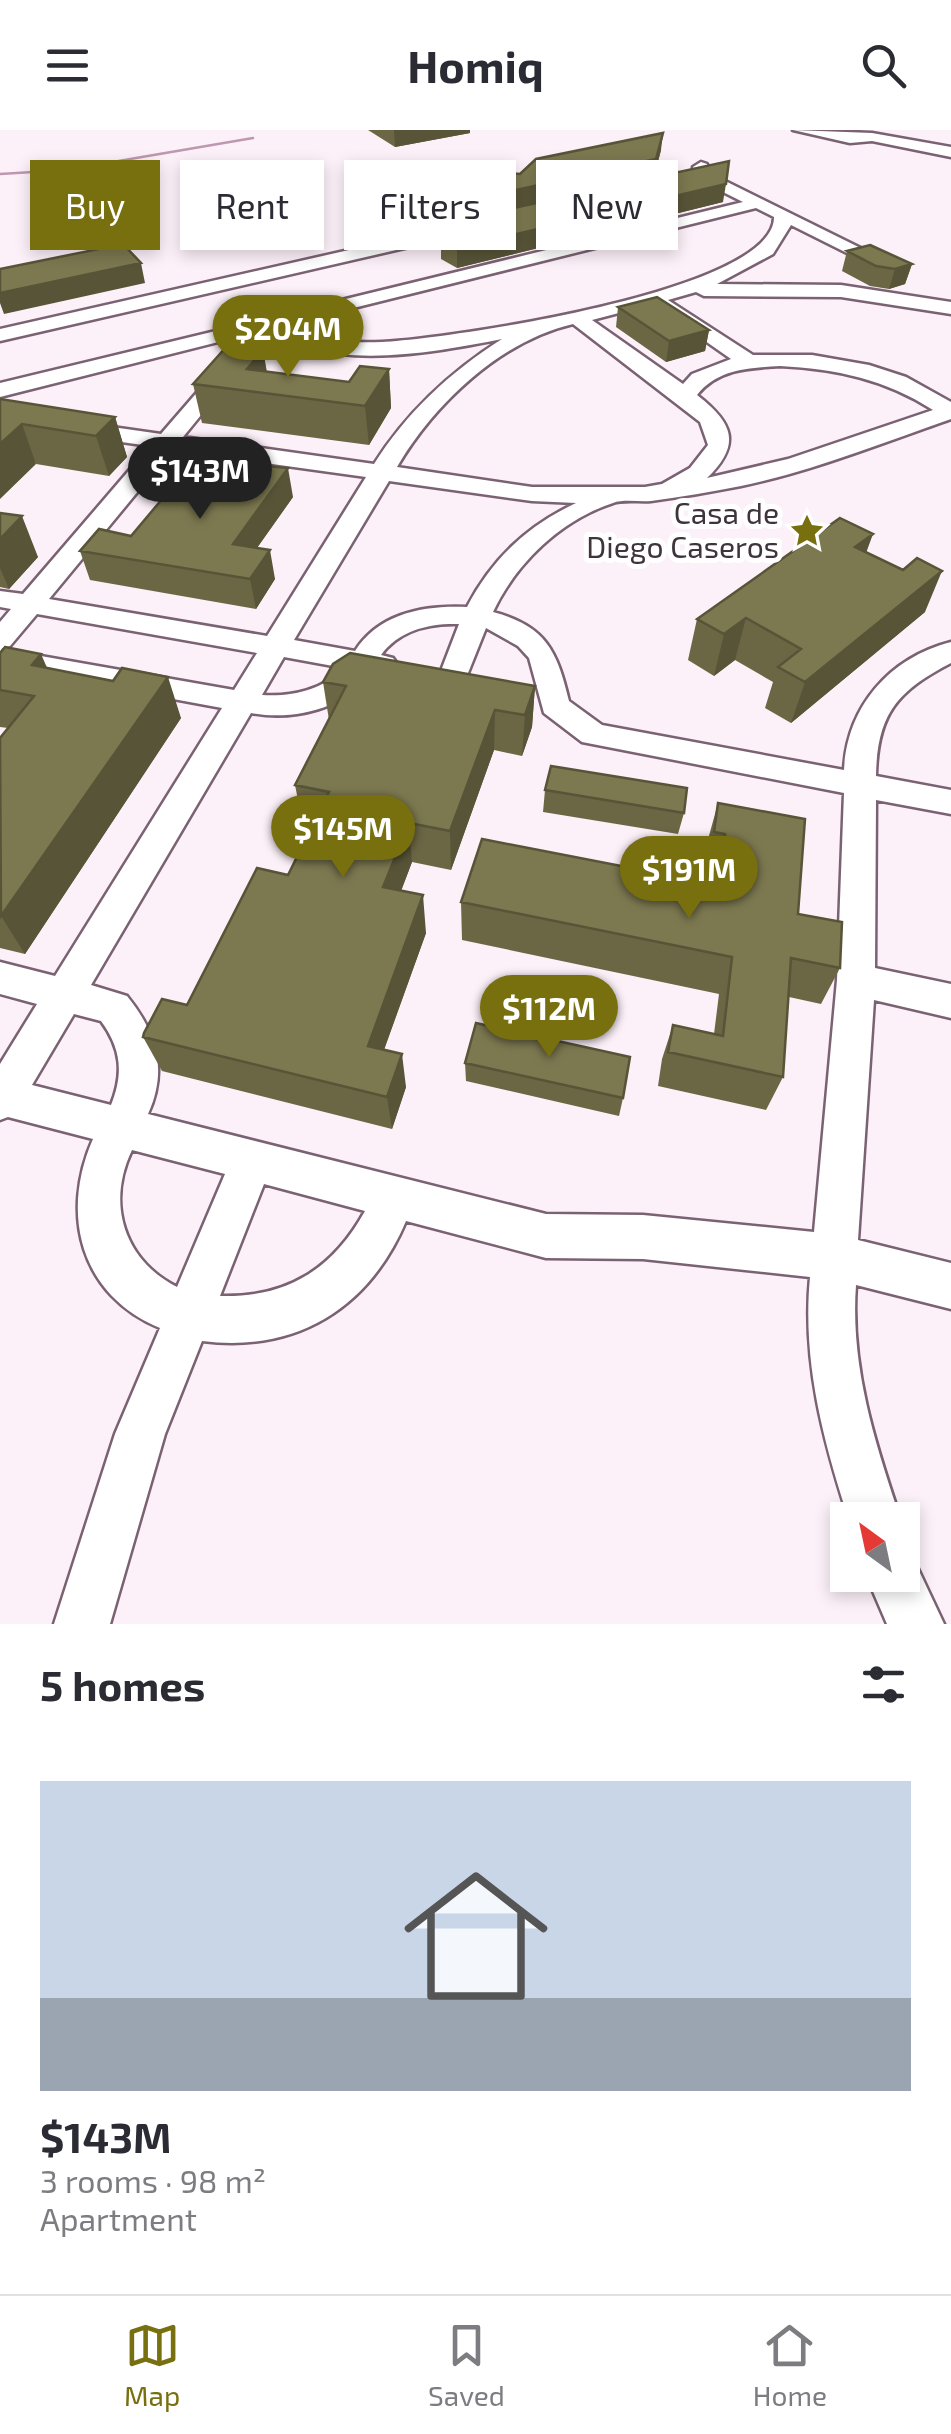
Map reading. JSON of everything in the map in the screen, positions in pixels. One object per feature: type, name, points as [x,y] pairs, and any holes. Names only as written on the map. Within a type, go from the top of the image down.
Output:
[{"type":"street","points":[[800,130],[850,138],[906,130]]},
{"type":"street","points":[[865,134],[951,152]]},
{"type":"street","points":[[695,174],[934,288]]},
{"type":"street","points":[[678,222],[758,203]]},
{"type":"street","points":[[227,282],[265,324],[291,338],[358,346],[450,342],[531,330],[659,297],[718,276],[764,252],[779,236],[782,215]]},
{"type":"street","points":[[0,335],[190,284],[227,282],[369,250]]},
{"type":"street","points":[[0,390],[564,250]]},
{"type":"street","points":[[659,297],[730,289],[805,288],[873,294],[951,308]]},
{"type":"street","points":[[659,297],[750,362]]},
{"type":"street","points":[[576,318],[710,414],[719,439],[718,452],[692,478],[662,493]]},
{"type":"street","points":[[0,640],[265,324]]},
{"type":"street","points":[[531,330],[469,369],[406,432],[1,1098],[546,1236],[643,1237],[834,1257],[951,1286]]},
{"type":"street","points":[[685,395],[705,374],[750,362],[796,361],[870,371],[911,387],[951,411]]},
{"type":"street","points":[[0,418],[532,494],[608,497],[662,493],[788,469],[951,411]]},
{"type":"street","points":[[0,599],[464,678],[475,617],[485,592],[511,557],[566,516],[608,497]]},
{"type":"street","points":[[0,658],[268,706],[304,702],[348,682],[375,641],[399,626],[442,616],[475,617],[526,639],[547,668],[552,695],[561,714],[593,734],[951,802]]},
{"type":"street","points":[[869,1502],[842,1416],[832,1360],[834,1257],[856,980],[858,786],[863,726],[871,710],[900,681],[943,652]]},
{"type":"street","points":[[512,688],[552,695]]},
{"type":"street","points":[[0,978],[113,1008],[136,1042],[140,1069],[135,1098],[102,1170],[96,1206],[110,1258],[126,1280],[154,1302],[221,1322],[260,1318],[307,1304],[352,1272],[374,1244],[394,1197]]},
{"type":"street","points":[[856,980],[951,1001]]},
{"type":"street","points":[[82,1624],[140,1434],[252,1161]]},
{"type":"building","points":[[663,133],[656,159],[536,160],[536,186],[516,190],[516,174],[536,159]]},
{"type":"building","points":[[729,161],[726,184],[678,195],[678,172]]},
{"type":"building","points":[[536,203],[536,229],[516,234],[516,208]]},
{"type":"building","points":[[870,245],[912,264],[895,269],[876,266],[847,251]]},
{"type":"building","points":[[93,250],[129,250],[141,263],[0,293],[0,269]]},
{"type":"building","points":[[657,297],[709,330],[669,341],[618,307]]},
{"type":"building","points":[[227,346],[263,350],[247,369],[349,382],[360,366],[389,369],[365,406],[193,384]]},
{"type":"building","points":[[0,399],[115,417],[96,436],[22,424],[0,444]]},
{"type":"building","points":[[195,460],[288,468],[233,544],[270,550],[250,579],[80,551],[99,529],[131,536]]},
{"type":"building","points":[[0,513],[22,516],[0,539]]},
{"type":"building","points":[[840,518],[873,534],[855,547],[903,570],[917,558],[942,571],[805,682],[778,667],[801,649],[746,618],[724,634],[697,619]]},
{"type":"building","points":[[5,647],[41,654],[32,665],[113,681],[122,668],[168,677],[1,916],[0,738],[34,696],[0,690],[0,653]]},
{"type":"building","points":[[350,653],[535,686],[525,715],[495,710],[450,831],[409,823],[383,887],[423,895],[368,1046],[402,1054],[387,1097],[143,1037],[162,999],[187,1005],[257,868],[288,875],[329,792],[295,785],[346,686],[323,682],[333,664]]},
{"type":"building","points":[[551,766],[687,788],[684,813],[545,790]]},
{"type":"building","points":[[718,803],[805,819],[798,914],[842,922],[840,968],[791,958],[783,1077],[668,1052],[673,1025],[723,1036],[732,957],[461,902],[482,839],[719,885],[725,834],[714,832]]},
{"type":"building","points":[[476,1023],[630,1057],[623,1098],[465,1063]]},
{"type":"waterway","points":[[0,174],[66,170],[253,138]]},
{"type":"place","name":"Casa de Diego Caseros","points":[[807,531]]}]
